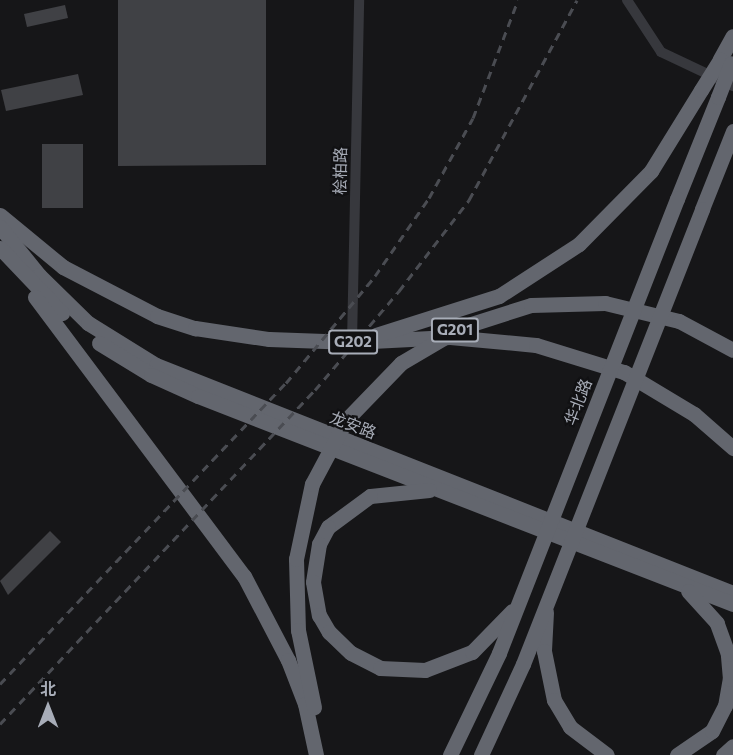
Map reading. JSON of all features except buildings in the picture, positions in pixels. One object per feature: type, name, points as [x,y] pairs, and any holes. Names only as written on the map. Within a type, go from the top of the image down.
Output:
[{"type":"highway","points":[[352,342],[471,308],[550,265],[629,196],[668,146],[701,90],[728,60],[733,36]]},
{"type":"highway","name":"华北路","points":[[450,755],[521,596],[718,97],[728,60]]},
{"type":"highway","points":[[481,755],[547,602],[733,131]]},
{"type":"highway","name":"G202","points":[[0,215],[63,267],[157,316],[231,335],[352,342],[480,338],[571,353],[649,385],[717,433],[733,448]]},
{"type":"highway","name":"龙安路","points":[[0,227],[39,275],[88,323],[156,365],[733,593]]},
{"type":"highway","points":[[4,253],[219,536],[268,616],[305,704],[318,755]]},
{"type":"highway","name":"龙安路","points":[[4,253],[82,330],[151,375],[733,604]]},
{"type":"highway","name":"G201","points":[[318,755],[296,604],[299,532],[312,484],[332,442],[380,382],[420,349],[462,327],[509,310],[553,303],[605,303],[653,312],[700,330],[733,350]]},
{"type":"highway","points":[[450,494],[390,490],[354,504],[328,527],[314,563],[314,597],[329,632],[358,658],[396,671],[442,667],[465,656],[501,627],[521,596]]},
{"type":"highway","points":[[668,579],[708,609],[724,639],[730,679],[725,706],[712,730],[677,755]]},
{"type":"highway","points":[[547,602],[544,651],[554,700],[570,727],[607,755]]},
{"type":"highway","points":[[723,755],[733,746]]},
{"type":"street","name":"桧柏路","points":[[352,342],[359,0]]},
{"type":"street","points":[[627,0],[661,52],[733,86]]},
{"type":"railway","points":[[0,684],[286,383],[375,276],[429,198],[473,118],[518,0]]},
{"type":"railway","points":[[0,724],[315,390],[399,291],[469,200],[577,0]]}]
